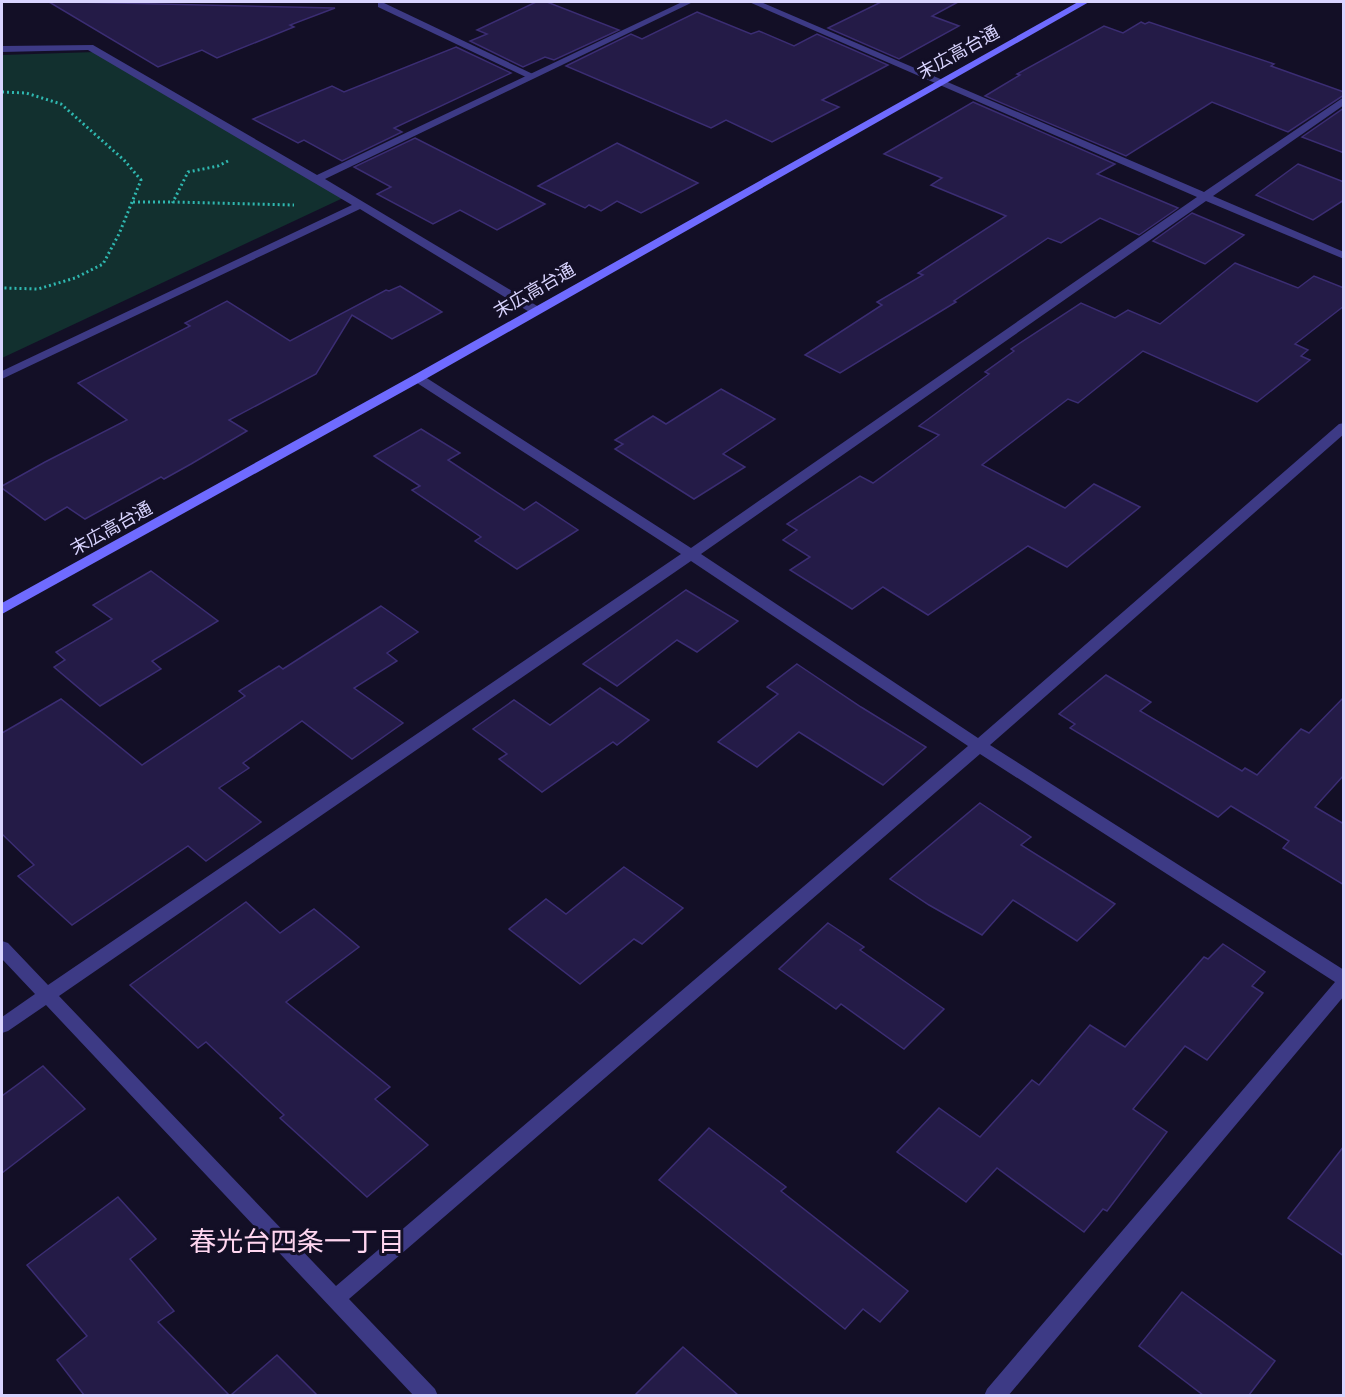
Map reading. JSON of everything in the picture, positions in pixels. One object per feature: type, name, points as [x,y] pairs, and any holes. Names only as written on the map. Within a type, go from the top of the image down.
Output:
[{"type":"street","points":[[317,179],[688,2]]},
{"type":"street","points":[[754,2],[1344,255]]},
{"type":"street","name":"末広高台通","points":[[2,609],[418,378],[1084,2]]},
{"type":"street","points":[[381,5],[532,76]]},
{"type":"street","points":[[2,50],[90,47],[317,179],[535,310]]},
{"type":"street","points":[[2,1026],[691,554],[1344,100]]},
{"type":"street","points":[[2,375],[360,205]]},
{"type":"street","points":[[418,378],[691,554],[979,746],[1344,981],[994,1395]]},
{"type":"street","points":[[335,1299],[979,746],[1344,427]]},
{"type":"street","points":[[2,948],[428,1395]]},
{"type":"path","points":[[2,92],[26,93],[61,104],[124,160],[141,180],[103,264],[75,278],[38,289],[2,288]]},
{"type":"path","points":[[173,202],[188,172],[218,166],[259,147]]},
{"type":"path","points":[[133,202],[290,204],[333,219]]},
{"type":"green space","points":[[96,52],[343,198],[2,358],[2,55]]},
{"type":"building","points":[[49,2],[335,8],[290,25],[294,27],[217,58],[202,50],[158,67]]},
{"type":"building","points":[[536,2],[547,2],[619,30],[554,60],[545,57],[523,67],[470,41],[487,34],[477,30]]},
{"type":"building","points":[[881,2],[958,2],[932,16],[959,26],[899,59],[828,28]]},
{"type":"building","points":[[697,12],[751,34],[759,31],[794,46],[817,34],[888,65],[822,100],[839,107],[772,142],[726,120],[711,128],[566,66],[631,34],[642,39]]},
{"type":"building","points":[[1141,22],[1145,24],[1149,22],[1274,64],[1271,66],[1344,92],[1344,95],[1288,132],[1212,102],[1126,156],[985,96],[1020,75],[1017,74],[1104,26],[1123,33]]},
{"type":"building","points":[[456,47],[511,73],[394,128],[402,132],[342,161],[304,140],[298,143],[253,119],[332,86],[344,92]]},
{"type":"building","points":[[973,102],[1115,164],[1097,174],[1178,208],[1139,235],[1100,218],[1061,243],[1048,238],[954,301],[956,302],[840,373],[805,355],[882,305],[877,302],[923,275],[918,273],[1006,216],[931,185],[942,178],[884,154]]},
{"type":"building","points":[[1344,108],[1344,153],[1302,137]]},
{"type":"building","points":[[415,138],[545,204],[497,230],[460,210],[433,224],[377,194],[391,187],[354,167]]},
{"type":"building","points":[[617,143],[698,183],[641,213],[617,201],[601,211],[589,205],[585,208],[538,186]]},
{"type":"building","points":[[1298,164],[1344,182],[1344,200],[1313,220],[1256,195]]},
{"type":"building","points":[[1192,213],[1244,235],[1205,264],[1153,241]]},
{"type":"building","points":[[1235,263],[1298,288],[1314,276],[1344,288],[1344,306],[1295,344],[1308,350],[1301,356],[1310,360],[1257,402],[1143,351],[1078,403],[1068,399],[982,465],[1065,508],[1094,484],[1140,507],[1067,567],[1028,546],[928,615],[883,587],[852,609],[790,570],[810,557],[783,540],[797,530],[787,524],[860,476],[873,483],[939,435],[919,426],[989,374],[985,372],[1014,351],[1011,349],[1081,303],[1115,318],[1128,310],[1160,324]]},
{"type":"building","points":[[400,286],[442,312],[392,339],[352,315],[316,374],[229,420],[247,431],[164,479],[161,477],[85,519],[67,507],[45,520],[2,488],[45,462],[127,420],[78,383],[190,326],[185,323],[227,301],[290,341],[386,290]]},
{"type":"building","points":[[721,389],[775,419],[723,454],[745,467],[694,499],[615,449],[623,444],[615,440],[653,416],[666,424]]},
{"type":"building","points":[[421,429],[460,453],[448,460],[524,510],[536,502],[578,530],[517,569],[475,541],[481,537],[412,490],[420,486],[374,456]]},
{"type":"building","points":[[151,571],[218,621],[152,661],[161,669],[100,706],[54,667],[65,660],[56,652],[112,619],[93,605]]},
{"type":"building","points":[[686,590],[738,621],[697,652],[677,640],[617,686],[583,664]]},
{"type":"building","points":[[381,606],[418,632],[387,653],[397,661],[354,688],[403,723],[352,759],[302,721],[243,763],[249,768],[219,788],[261,822],[206,861],[188,846],[72,925],[18,876],[34,865],[2,834],[2,733],[61,699],[142,765],[245,696],[239,691],[279,666],[283,669]]},
{"type":"building","points":[[797,664],[926,747],[883,785],[799,732],[757,767],[718,742],[778,694],[767,687]]},
{"type":"building","points":[[1106,675],[1151,702],[1140,711],[1242,771],[1245,768],[1257,775],[1301,729],[1309,733],[1344,697],[1344,775],[1315,807],[1344,824],[1344,885],[1283,848],[1289,841],[1231,806],[1218,817],[1070,728],[1075,724],[1059,714]]},
{"type":"building","points":[[600,688],[649,720],[617,745],[613,742],[542,792],[499,759],[507,754],[473,729],[514,700],[550,725]]},
{"type":"building","points":[[980,803],[1031,837],[1021,845],[1115,904],[1077,941],[1013,900],[982,935],[929,905],[890,879]]},
{"type":"building","points":[[624,867],[683,908],[642,944],[634,939],[580,984],[509,929],[546,899],[566,914]]},
{"type":"building","points":[[246,902],[280,933],[314,909],[359,947],[286,1002],[390,1087],[375,1099],[428,1145],[367,1197],[280,1118],[284,1115],[206,1042],[198,1048],[130,985]]},
{"type":"building","points":[[828,923],[864,947],[860,950],[944,1009],[904,1049],[841,1004],[836,1009],[779,969]]},
{"type":"building","points":[[1223,944],[1265,972],[1252,986],[1263,993],[1207,1060],[1185,1046],[1133,1109],[1167,1132],[1107,1211],[1103,1209],[1084,1232],[997,1168],[966,1202],[897,1152],[939,1108],[980,1137],[1032,1080],[1039,1085],[1090,1025],[1125,1047],[1204,957],[1208,959]]},
{"type":"building","points":[[43,1066],[85,1109],[2,1173],[2,1096]]},
{"type":"building","points":[[709,1128],[786,1187],[781,1191],[908,1291],[880,1322],[863,1309],[845,1329],[659,1180]]},
{"type":"building","points":[[1344,1146],[1344,1256],[1288,1218]]},
{"type":"building","points":[[118,1197],[156,1239],[130,1259],[174,1311],[158,1322],[229,1395],[84,1395],[57,1360],[87,1336],[27,1265]]},
{"type":"building","points":[[1182,1292],[1275,1361],[1249,1395],[1203,1395],[1139,1346]]},
{"type":"building","points":[[683,1347],[738,1395],[635,1395]]},
{"type":"building","points":[[277,1355],[317,1395],[231,1395]]},
{"type":"district","name":"春光台四条一丁目","points":[[297,1241]]}]
